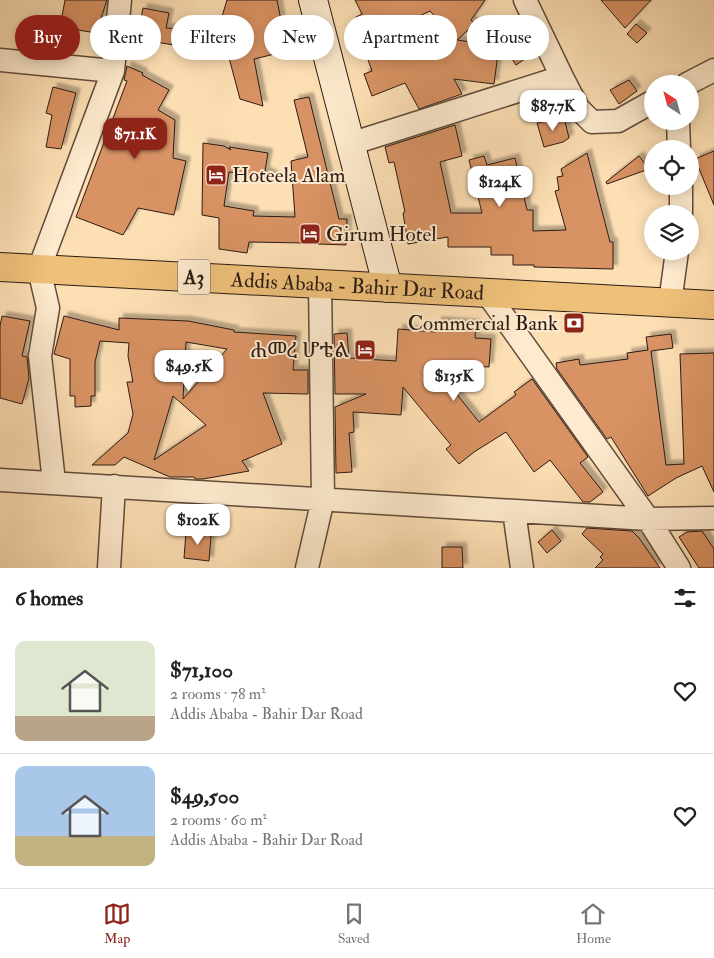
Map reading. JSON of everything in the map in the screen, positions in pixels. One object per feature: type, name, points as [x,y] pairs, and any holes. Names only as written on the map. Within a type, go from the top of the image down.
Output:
[{"type":"highway","name":"Addis Ababa - Bahir Dar Road","points":[[0,267],[714,304]]},
{"type":"street","points":[[54,482],[40,356],[48,308],[40,269],[113,71],[120,0]]},
{"type":"street","points":[[313,0],[388,288]]},
{"type":"street","points":[[525,0],[578,108],[592,122],[618,121],[644,106]]},
{"type":"street","points":[[0,60],[113,71]]},
{"type":"street","points":[[699,78],[714,70]]},
{"type":"street","points":[[350,144],[562,77]]},
{"type":"street","points":[[670,303],[676,260]]},
{"type":"street","points":[[307,568],[322,499],[320,284]]},
{"type":"street","points":[[487,293],[648,519],[679,568]]},
{"type":"street","points":[[0,480],[648,519],[714,518]]},
{"type":"street","points":[[109,568],[114,486]]},
{"type":"street","points":[[514,510],[522,568]]},
{"type":"building","points":[[65,0],[107,0],[102,15],[90,15],[90,32],[80,30],[80,15],[62,15]]},
{"type":"building","points":[[227,0],[277,0],[280,15],[264,15],[264,57],[254,59],[254,15],[222,15]]},
{"type":"building","points":[[355,0],[485,0],[474,15],[467,15],[467,31],[457,40],[457,15],[434,15],[430,11],[422,15],[360,15],[362,14]]},
{"type":"building","points":[[601,0],[651,0],[625,28]]},
{"type":"building","points":[[143,8],[169,13],[166,28],[171,28],[171,45],[161,43],[161,15],[142,15]]},
{"type":"building","points":[[636,24],[647,33],[637,43],[627,34]]},
{"type":"building","points":[[457,40],[467,41],[467,60],[497,60],[494,84],[454,79],[462,94],[419,109],[405,83],[372,96],[364,74],[372,71],[368,60],[457,60]]},
{"type":"building","points":[[254,59],[263,106],[240,99],[230,60]]},
{"type":"building","points":[[513,60],[523,60],[516,65]]},
{"type":"building","points":[[127,66],[143,73],[142,75],[169,90],[158,110],[175,120],[173,158],[186,161],[174,215],[138,208],[123,235],[76,217],[127,81],[124,80]]},
{"type":"building","points":[[629,80],[637,91],[619,104],[610,90]]},
{"type":"building","points":[[53,87],[76,93],[61,149],[46,147],[52,115],[46,113]]},
{"type":"building","name":"Hoteela Alam","points":[[309,97],[339,219],[347,219],[346,245],[318,244],[317,232],[304,232],[304,243],[249,242],[247,253],[219,249],[219,218],[202,215],[203,143],[224,146],[231,150],[229,147],[268,153],[265,171],[279,179],[229,172],[224,206],[254,211],[253,216],[295,217],[291,161],[308,157],[294,100]]},
{"type":"building","points":[[564,117],[569,138],[563,142],[544,147],[537,123]]},
{"type":"building","points":[[455,125],[462,156],[440,162],[451,213],[482,213],[469,160],[484,156],[487,165],[515,158],[527,210],[533,210],[533,231],[566,230],[555,191],[559,190],[557,177],[563,176],[561,169],[587,153],[610,242],[613,242],[613,269],[513,265],[513,255],[491,255],[491,247],[448,247],[448,237],[408,244],[403,213],[405,212],[394,162],[389,163],[385,147]]},
{"type":"building","points":[[714,151],[714,205],[699,169],[699,157]]},
{"type":"building","points":[[639,156],[644,162],[644,171],[607,184],[606,182]]},
{"type":"building","points":[[2,316],[30,321],[22,356],[27,357],[29,378],[22,404],[0,398],[0,326]]},
{"type":"building","points":[[64,316],[119,330],[119,318],[188,321],[234,330],[234,332],[296,336],[293,370],[308,370],[308,394],[263,393],[282,444],[242,461],[249,471],[195,479],[194,477],[170,477],[124,457],[115,465],[92,465],[128,433],[133,414],[127,382],[133,382],[128,356],[129,343],[100,341],[95,362],[95,396],[91,396],[91,406],[75,407],[75,396],[70,396],[70,359],[54,354]],"holes":[[[186,342],[227,349],[183,399]],[[173,396],[206,425],[154,460]]]},
{"type":"building","points":[[437,321],[476,324],[475,338],[491,339],[489,367],[439,364],[456,383],[451,387],[479,422],[516,395],[514,392],[532,379],[588,457],[580,463],[603,492],[590,502],[583,502],[550,460],[534,472],[506,432],[459,464],[446,449],[451,445],[403,387],[401,415],[353,412],[354,432],[349,433],[352,472],[336,473],[335,407],[366,394],[335,394],[334,334],[347,333],[349,358],[396,361],[398,329],[436,332]]},
{"type":"building","points":[[671,334],[673,348],[651,351],[666,465],[684,464],[680,354],[714,353],[714,492],[702,466],[676,478],[648,496],[611,437],[607,439],[557,369],[556,363],[579,359],[580,365],[628,359],[627,353],[648,350],[646,337]]},
{"type":"building","points":[[587,528],[632,531],[660,568],[595,568],[603,560],[600,557],[603,554],[582,534]]},
{"type":"building","points":[[552,530],[561,541],[547,553],[538,542]]},
{"type":"building","points":[[702,531],[714,549],[714,568],[699,568],[679,537],[687,532]]},
{"type":"building","points":[[186,532],[211,535],[209,561],[184,558]]},
{"type":"building","points":[[442,547],[462,547],[463,568],[442,568]]},
{"type":"place","name":"Hoteela Alam","points":[[216,175]]},
{"type":"place","name":"Girum Hotel","points":[[310,234]]},
{"type":"place","name":"Commercial Bank","points":[[574,323]]},
{"type":"place","name":"ሐመረ ሆቴል","points":[[365,350]]}]
